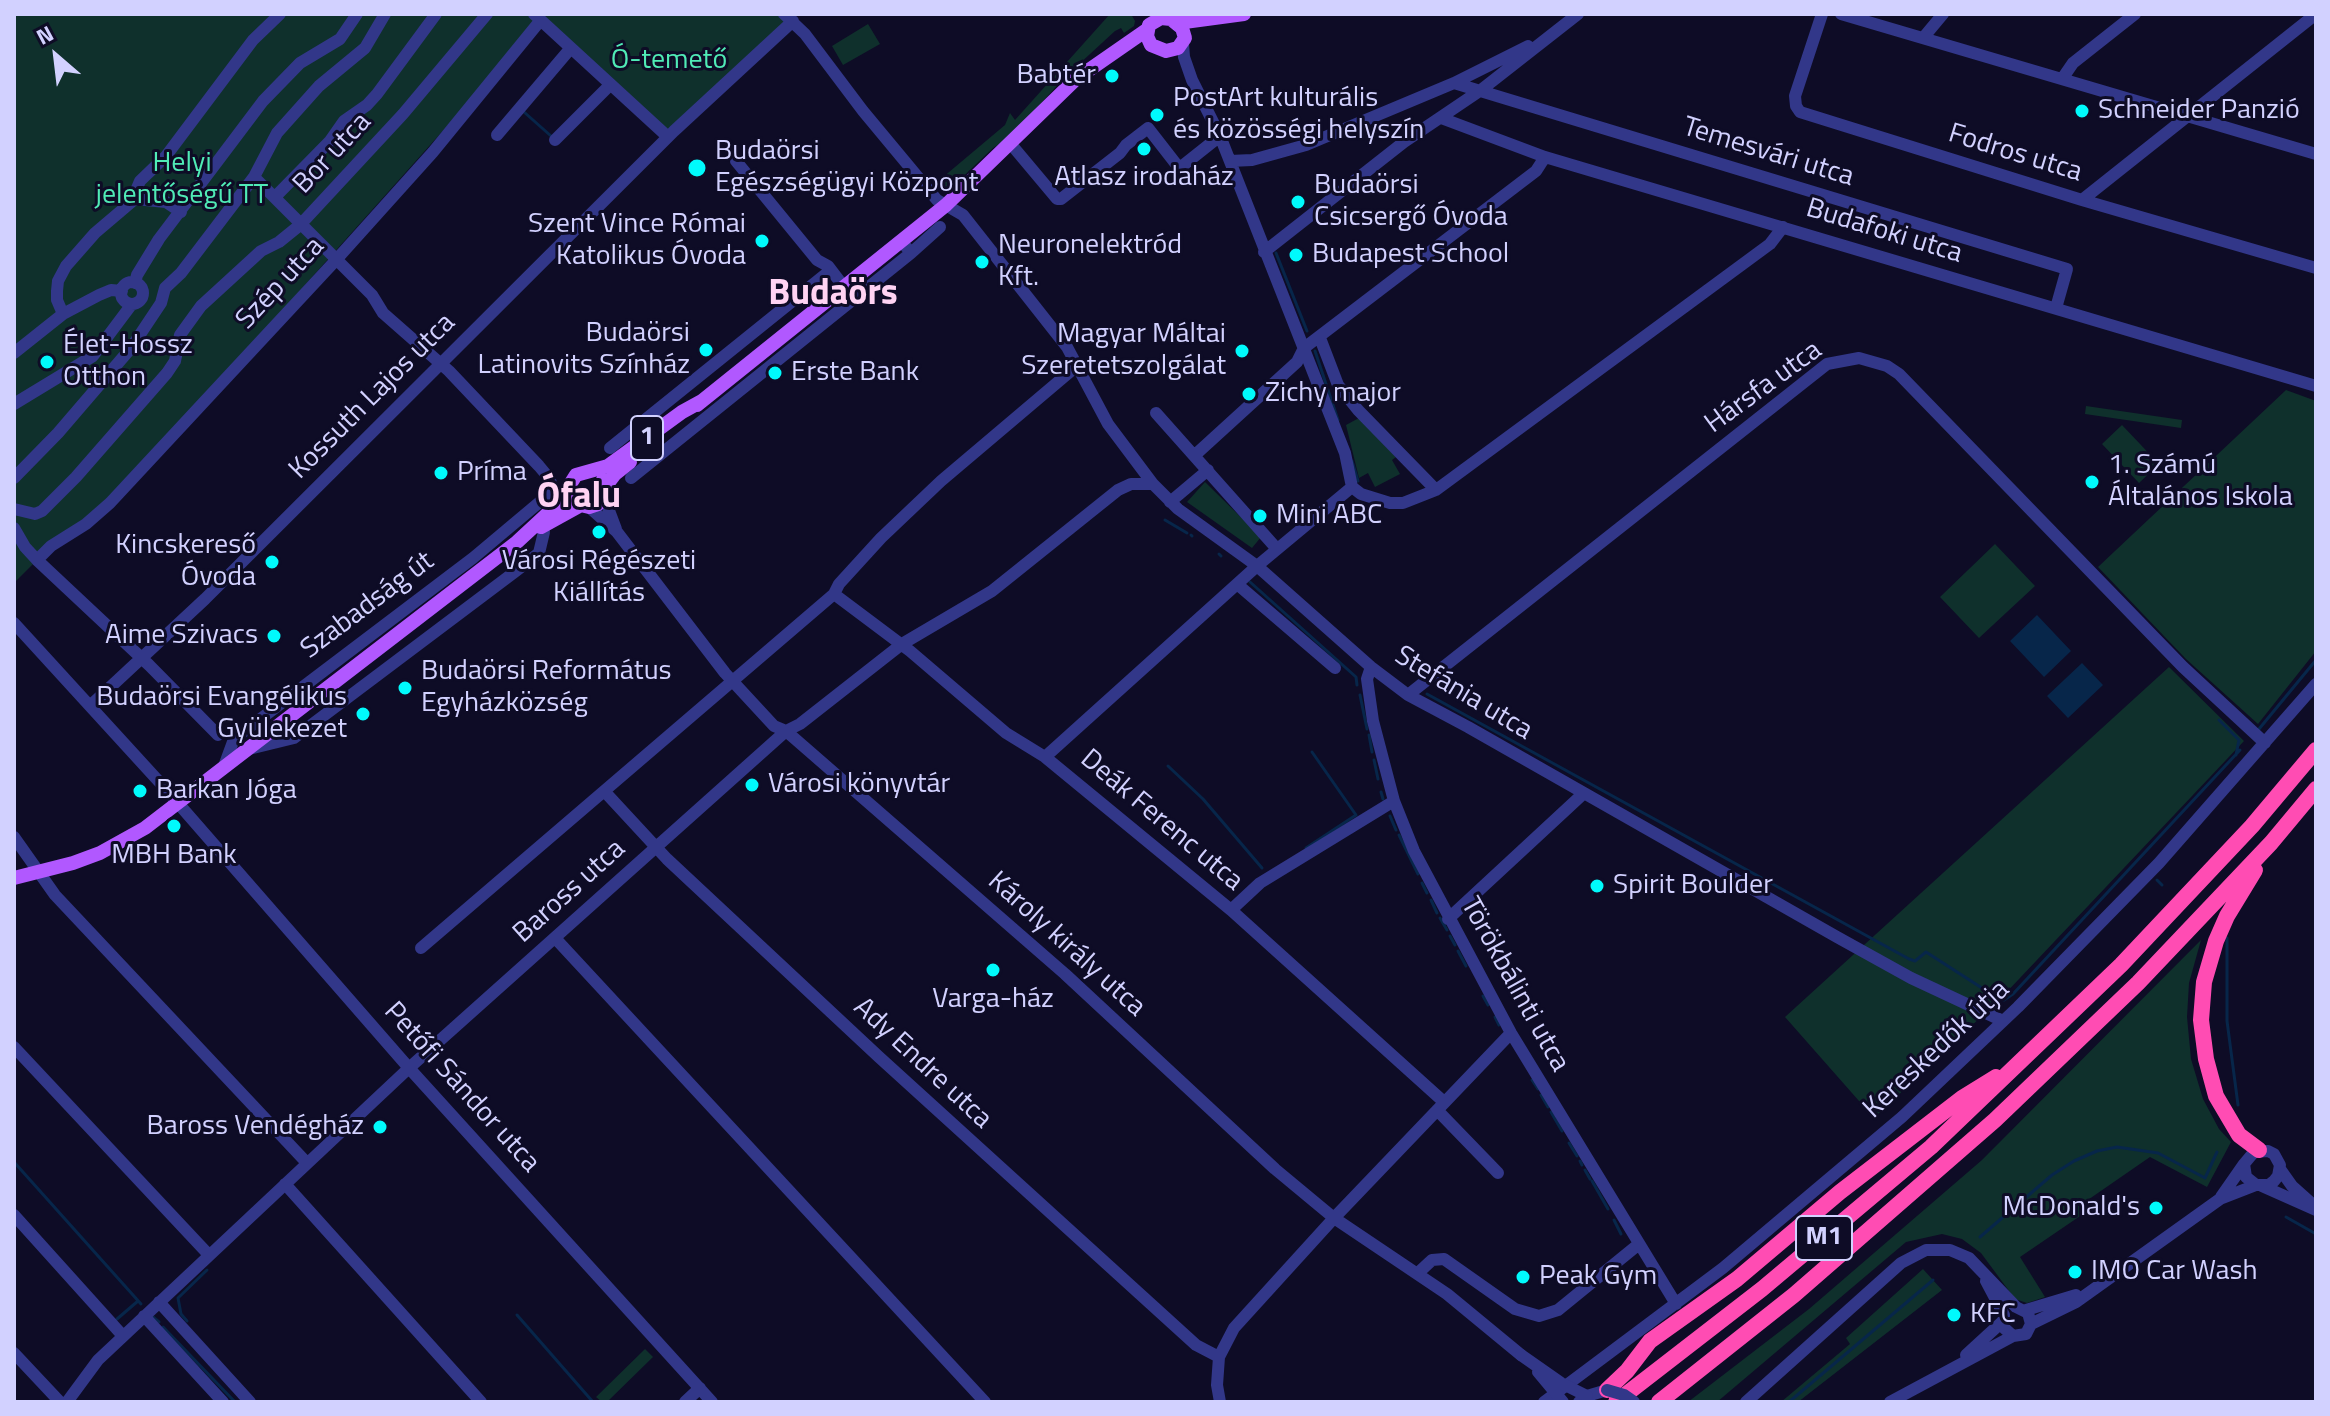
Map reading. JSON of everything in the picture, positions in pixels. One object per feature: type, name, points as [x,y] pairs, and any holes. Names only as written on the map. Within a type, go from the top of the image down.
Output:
[{"type":"highway","name":"M1","points":[[1612,1396],[1762,1289],[1931,1147],[2132,954],[2252,826],[2316,750]]},
{"type":"highway","name":"M1","points":[[1659,1402],[1794,1295],[1995,1120],[2138,983],[2271,843],[2316,789]]},
{"type":"highway","points":[[2259,1150],[2239,1135],[2216,1096],[2206,1059],[2201,1020],[2204,982],[2216,941],[2227,916],[2271,843]]},
{"type":"highway","points":[[1612,1396],[1650,1341],[1737,1279],[1840,1192],[1962,1098],[2022,1062]]},
{"type":"main road","points":[[1224,18],[1166,51],[1151,45],[1150,20],[1177,23],[1244,14]]},
{"type":"main road","name":"1","points":[[584,506],[598,504],[615,474],[844,287],[907,248],[946,205],[1076,79],[1150,20]]},
{"type":"main road","points":[[1177,23],[1184,41]]},
{"type":"main road","name":"1","points":[[1111,53],[1151,45]]},
{"type":"main road","name":"1","points":[[561,489],[576,475],[608,466],[702,401]]},
{"type":"main road","name":"1","points":[[591,471],[602,478],[604,492]]},
{"type":"main road","points":[[561,489],[584,506]]},
{"type":"main road","name":"Szabadság út","points":[[14,878],[100,853],[145,828],[517,542],[557,505],[561,489]]},
{"type":"main road","name":"Szabadság út","points":[[517,542],[584,506]]},
{"type":"street","points":[[135,199],[140,181],[166,156],[253,40],[280,14]]},
{"type":"street","points":[[135,283],[159,239],[263,101],[300,63],[340,39],[357,14]]},
{"type":"street","points":[[14,478],[58,433],[131,348],[161,303],[165,288],[181,273],[254,177],[277,133],[319,86],[365,48],[385,14]]},
{"type":"street","points":[[275,197],[330,141],[344,121],[377,94],[436,14]]},
{"type":"street","name":"Bor utca","points":[[14,509],[35,514],[48,506],[167,373],[175,361],[180,335],[201,306],[261,251],[279,242],[300,225],[403,114],[487,14]]},
{"type":"street","points":[[1264,252],[1404,142],[1481,90],[1578,14]]},
{"type":"street","name":"Fodros utca","points":[[1822,14],[1795,96],[1800,112],[2082,200],[2316,268]]},
{"type":"street","points":[[1841,14],[2316,154]]},
{"type":"street","points":[[1923,38],[1943,14]]},
{"type":"street","points":[[2062,79],[2073,63],[2135,14]]},
{"type":"street","points":[[2082,200],[2316,14]]},
{"type":"street","points":[[537,17],[668,137]]},
{"type":"street","name":"Szép utca","points":[[37,560],[51,546],[86,524],[110,503],[336,260],[433,152],[537,17]]},
{"type":"street","name":"Kossuth Lajos utca","points":[[90,706],[143,659],[789,18]]},
{"type":"street","name":"Stefánia utca","points":[[789,18],[921,182],[937,200],[963,215],[1078,365],[1108,424],[1170,502],[1257,566],[1371,667],[1408,695],[1874,958],[2003,1021]]},
{"type":"street","points":[[1184,41],[1184,57],[1192,80],[1220,136],[1304,348],[1345,453],[1352,487],[1361,494],[1390,503],[1403,503],[1436,490],[1770,244],[1783,227]]},
{"type":"street","points":[[1230,161],[1252,160],[1306,145],[1454,83],[1539,43]]},
{"type":"street","points":[[497,135],[570,49]]},
{"type":"street","points":[[1166,51],[1192,80]]},
{"type":"street","name":"Temesvári utca","points":[[1454,83],[2067,269],[2056,308]]},
{"type":"street","points":[[555,140],[610,85]]},
{"type":"street","name":"Budafoki utca","points":[[1441,118],[1545,157],[2316,386]]},
{"type":"street","points":[[1010,143],[1057,199],[1061,199],[1148,128],[1176,164],[1183,167],[1220,136]]},
{"type":"street","points":[[1195,455],[1297,362],[1304,348],[1536,171],[1545,157]]},
{"type":"street","points":[[736,161],[817,260],[831,270],[844,287]]},
{"type":"street","points":[[254,177],[372,295],[383,313],[449,371],[561,489]]},
{"type":"street","points":[[63,314],[57,300],[58,281],[95,233],[135,199],[166,202],[181,212]]},
{"type":"street","points":[[631,478],[907,248],[940,227]]},
{"type":"street","points":[[610,448],[831,270]]},
{"type":"street","points":[[14,404],[93,356],[132,304],[138,302],[142,295],[135,283],[127,284],[122,291],[124,300],[132,304]]},
{"type":"street","points":[[14,353],[63,314],[111,290],[122,291]]},
{"type":"street","points":[[1320,338],[1338,385],[1358,410],[1436,490]]},
{"type":"street","name":"Hársfa utca","points":[[1408,695],[1827,364],[1859,358],[1887,366],[1899,374],[2183,667],[2265,743]]},
{"type":"street","points":[[421,948],[834,594],[839,584],[891,528],[941,481],[1078,365]]},
{"type":"street","points":[[1156,413],[1277,549]]},
{"type":"street","points":[[1170,502],[1208,470]]},
{"type":"street","name":"Baross utca","points":[[70,1398],[87,1372],[123,1336],[307,1163],[786,731],[800,724],[902,644],[992,591],[1118,490],[1131,484],[1153,484]]},
{"type":"street","points":[[1045,757],[1257,566],[1352,487]]},
{"type":"street","name":"Szabadság út","points":[[223,769],[234,739],[561,489]]},
{"type":"street","name":"Károly király utca","points":[[604,492],[617,532]]},
{"type":"street","name":"Károly király utca","points":[[584,506],[617,532],[733,682],[774,726],[786,731],[1065,974],[1275,1169],[1334,1218],[1418,1273],[1476,1316],[1521,1355]]},
{"type":"street","name":"Szabadság út","points":[[246,750],[294,738],[516,571],[539,553],[544,532],[541,527]]},
{"type":"street","points":[[14,528],[37,560],[143,659],[218,735]]},
{"type":"street","points":[[1237,584],[1335,668]]},
{"type":"street","name":"Deák Ferenc utca","points":[[834,594],[902,644],[1006,733],[1045,757],[1231,910],[1441,1106],[1498,1173]]},
{"type":"street","name":"Petőfi Sándor utca","points":[[14,623],[177,803],[409,1068],[712,1402]]},
{"type":"street","name":"Törökbálinti utca","points":[[1371,667],[1367,679],[1368,694],[1394,801],[1414,851],[1511,1033],[1676,1304]]},
{"type":"street","name":"Kereskedők útja","points":[[1544,1402],[1734,1259],[1862,1153],[2003,1021],[2159,863],[2316,684]]},
{"type":"street","name":"Ady Endre utca","points":[[605,792],[772,958],[979,1149],[1196,1345],[1219,1357]]},
{"type":"street","points":[[1448,919],[1584,793]]},
{"type":"street","points":[[1231,910],[1260,883],[1394,801]]},
{"type":"street","points":[[14,837],[68,909],[307,1163]]},
{"type":"street","points":[[555,938],[985,1402]]},
{"type":"street","points":[[1220,1402],[1217,1385],[1219,1357],[1234,1328],[1511,1033]]},
{"type":"street","points":[[14,1047],[209,1255]]},
{"type":"street","points":[[2220,1199],[2250,1155],[2259,1150],[2274,1154],[2292,1186],[2316,1209]]},
{"type":"street","points":[[2244,1164],[2246,1177],[2316,1209]]},
{"type":"street","points":[[1890,1402],[2013,1336],[2026,1334],[2031,1324],[2076,1302],[2220,1199],[2274,1181],[2280,1169]]},
{"type":"street","points":[[285,1184],[481,1402]]},
{"type":"street","points":[[14,1215],[123,1336]]},
{"type":"street","points":[[1418,1273],[1432,1260],[1444,1259],[1515,1309],[1539,1316],[1558,1310],[1639,1244]]},
{"type":"street","points":[[1746,1402],[1913,1255],[1926,1250],[1950,1250],[1976,1264],[2021,1309],[2031,1324]]},
{"type":"street","points":[[1976,1264],[2003,1318],[2005,1331],[2013,1336]]},
{"type":"street","points":[[1953,1367],[2003,1318],[2021,1309],[2094,1289]]},
{"type":"street","points":[[159,1302],[250,1402]]},
{"type":"street","points":[[144,1316],[223,1402]]},
{"type":"street","points":[[15,1354],[60,1402]]},
{"type":"street","points":[[1521,1355],[1583,1399],[1624,1395],[1634,1402]]},
{"type":"street","points":[[1521,1355],[1563,1402]]},
{"type":"street","points":[[685,1402],[700,1388]]},
{"type":"street","points":[[49,1389],[70,1398]]},
{"type":"green space","name":"Helyi jelentőségű TT","points":[[14,14],[784,14],[793,21],[668,137],[541,21],[110,503],[51,546],[14,583]]},
{"type":"green space","points":[[1110,14],[1131,14],[1134,26],[1124,33],[1121,28],[1115,31],[1065,77],[1009,138],[993,148],[949,190],[939,187],[936,183],[1005,125],[1010,113],[1015,120]]},
{"type":"green space","points":[[868,24],[880,44],[843,65],[832,46]]},
{"type":"green space","points":[[2286,390],[2316,401],[2316,651],[2258,724],[2186,659],[2098,567]]},
{"type":"green space","points":[[2086,406],[2182,420],[2181,428],[2085,414]]},
{"type":"green space","points":[[1359,418],[1396,457],[1392,460],[1400,474],[1375,487],[1368,473],[1359,478],[1346,425]]},
{"type":"green space","points":[[2122,425],[2159,464],[2139,483],[2102,444]]},
{"type":"green space","points":[[1205,482],[1261,537],[1252,548],[1187,502]]},
{"type":"green space","points":[[1995,544],[2035,586],[1979,638],[1940,597]]},
{"type":"green space","points":[[2169,667],[2244,741],[2002,997],[1874,1118],[1785,1017]]},
{"type":"green space","points":[[2201,940],[2189,983],[2187,1017],[2191,1059],[2203,1099],[2219,1129],[2231,1142],[2207,1187],[2150,1157],[2082,1204],[2086,1212],[2020,1257],[2045,1297],[2027,1303],[2015,1299],[1981,1253],[1962,1239],[1942,1234],[1906,1242],[1717,1402],[1688,1402],[1809,1309],[1982,1160]]},
{"type":"green space","points":[[1923,1269],[1942,1290],[1798,1402],[1781,1402],[1850,1344],[1846,1338]]},
{"type":"green space","points":[[645,1349],[653,1357],[607,1402],[596,1397]]},
{"type":"water","points":[[2037,615],[2071,651],[2044,677],[2010,641]]},
{"type":"water","points":[[2082,663],[2103,685],[2068,718],[2047,696]]},
{"type":"waterway","points":[[524,112],[551,136]]},
{"type":"waterway","points":[[1276,253],[1307,331]]},
{"type":"waterway","points":[[1315,351],[1338,420]]},
{"type":"waterway","points":[[1352,461],[1358,481]]},
{"type":"waterway","points":[[1165,520],[1187,533]]},
{"type":"waterway","points":[[1250,582],[1356,677],[1357,685]]},
{"type":"waterway","points":[[2259,729],[2316,660]]},
{"type":"waterway","points":[[1427,694],[1909,959],[1915,961],[1926,952],[2004,1000],[2013,994],[2240,750]]},
{"type":"waterway","points":[[1360,695],[1367,729]]},
{"type":"waterway","points":[[2219,720],[2239,740],[2236,755]]},
{"type":"waterway","points":[[1369,735],[1372,752]]},
{"type":"waterway","points":[[1306,848],[1356,815],[1312,752]]},
{"type":"waterway","points":[[1374,760],[1378,779]]},
{"type":"waterway","points":[[1168,766],[1203,799],[1262,868]]},
{"type":"waterway","points":[[1381,792],[1383,799]]},
{"type":"waterway","points":[[1390,816],[1396,830]]},
{"type":"waterway","points":[[1399,835],[1418,874]]},
{"type":"waterway","points":[[2157,880],[2162,885]]},
{"type":"waterway","points":[[1422,883],[1427,893]]},
{"type":"waterway","points":[[1431,900],[1437,913]]},
{"type":"waterway","points":[[1440,918],[1447,930]]},
{"type":"waterway","points":[[1450,936],[1455,945]]},
{"type":"waterway","points":[[2227,938],[2227,1021],[2238,1105]]},
{"type":"waterway","points":[[1458,951],[1466,966]]},
{"type":"waterway","points":[[1483,996],[1488,1005]]},
{"type":"waterway","points":[[1495,1017],[1499,1025]]},
{"type":"waterway","points":[[1532,1080],[1538,1089]]},
{"type":"waterway","points":[[1541,1095],[1548,1107]]},
{"type":"waterway","points":[[1551,1112],[1562,1131]]},
{"type":"waterway","points":[[1569,1143],[1577,1156]]},
{"type":"waterway","points":[[1980,1237],[2052,1175],[2097,1151],[2117,1147],[2158,1153],[2205,1178],[2217,1152]]},
{"type":"waterway","points":[[1580,1161],[1582,1165]]},
{"type":"waterway","points":[[14,1162],[141,1304]]},
{"type":"waterway","points":[[1585,1170],[1590,1179]]},
{"type":"waterway","points":[[1592,1181],[1608,1209]]},
{"type":"waterway","points":[[2286,1217],[2316,1234]]},
{"type":"waterway","points":[[1614,1220],[1621,1234]]},
{"type":"waterway","points":[[187,1321],[181,1314],[178,1298],[207,1270]]},
{"type":"waterway","points":[[1789,1402],[1933,1280]]},
{"type":"waterway","points":[[117,1319],[138,1301]]},
{"type":"waterway","points":[[517,1315],[593,1402]]},
{"type":"waterway","points":[[153,1317],[159,1322]]},
{"type":"waterway","points":[[163,1327],[235,1402]]},
{"type":"place","name":"Babtér","points":[[1112,76]]},
{"type":"place","name":"Schneider Panzió","points":[[2082,111]]},
{"type":"place","name":"PostArt kulturális és közösségi helyszín","points":[[1157,115]]},
{"type":"place","name":"Atlasz irodaház","points":[[1144,149]]},
{"type":"place","name":"Budaörsi Egészségügyi Központ","points":[[697,168]]},
{"type":"place","name":"Budaörsi Csicsergő Óvoda","points":[[1298,202]]},
{"type":"place","name":"Szent Vince Római Katolikus Óvoda","points":[[762,241]]},
{"type":"place","name":"Budapest School","points":[[1296,255]]},
{"type":"place","name":"Neuronelektród Kft.","points":[[982,262]]},
{"type":"place","name":"Budaörsi Latinovits Színház","points":[[706,350]]},
{"type":"place","name":"Magyar Máltai Szeretetszolgálat","points":[[1242,351]]},
{"type":"place","name":"Élet-Hossz Otthon","points":[[47,362]]},
{"type":"place","name":"Erste Bank","points":[[775,373]]},
{"type":"place","name":"Zichy major","points":[[1249,394]]},
{"type":"place","name":"Príma","points":[[441,473]]},
{"type":"place","name":"1. Számú Általános Iskola","points":[[2092,482]]},
{"type":"place","name":"Mini ABC","points":[[1260,516]]},
{"type":"place","name":"Városi Régészeti Kiállítás","points":[[599,532]]},
{"type":"place","name":"Kincskereső Óvoda","points":[[272,562]]},
{"type":"place","name":"Aime Szivacs","points":[[274,636]]},
{"type":"place","name":"Budaörsi Református Egyházközség","points":[[405,688]]},
{"type":"place","name":"Budaörsi Evangélikus Gyülekezet","points":[[363,714]]},
{"type":"place","name":"Városi könyvtár","points":[[752,785]]},
{"type":"place","name":"Barkan Jóga","points":[[140,791]]},
{"type":"place","name":"MBH Bank","points":[[174,826]]},
{"type":"place","name":"Spirit Boulder","points":[[1597,886]]},
{"type":"place","name":"Varga-ház","points":[[993,970]]},
{"type":"place","name":"Baross Vendégház","points":[[380,1127]]},
{"type":"place","name":"McDonald's","points":[[2156,1208]]},
{"type":"place","name":"IMO Car Wash","points":[[2075,1272]]},
{"type":"place","name":"Peak Gym","points":[[1523,1277]]},
{"type":"place","name":"KFC","points":[[1954,1315]]},
{"type":"district","name":"Budaörs","points":[[833,295]]},
{"type":"district","name":"Ófalu","points":[[579,498]]},
{"type":"park label","name":"Ó-temető","points":[[669,61]]}]
